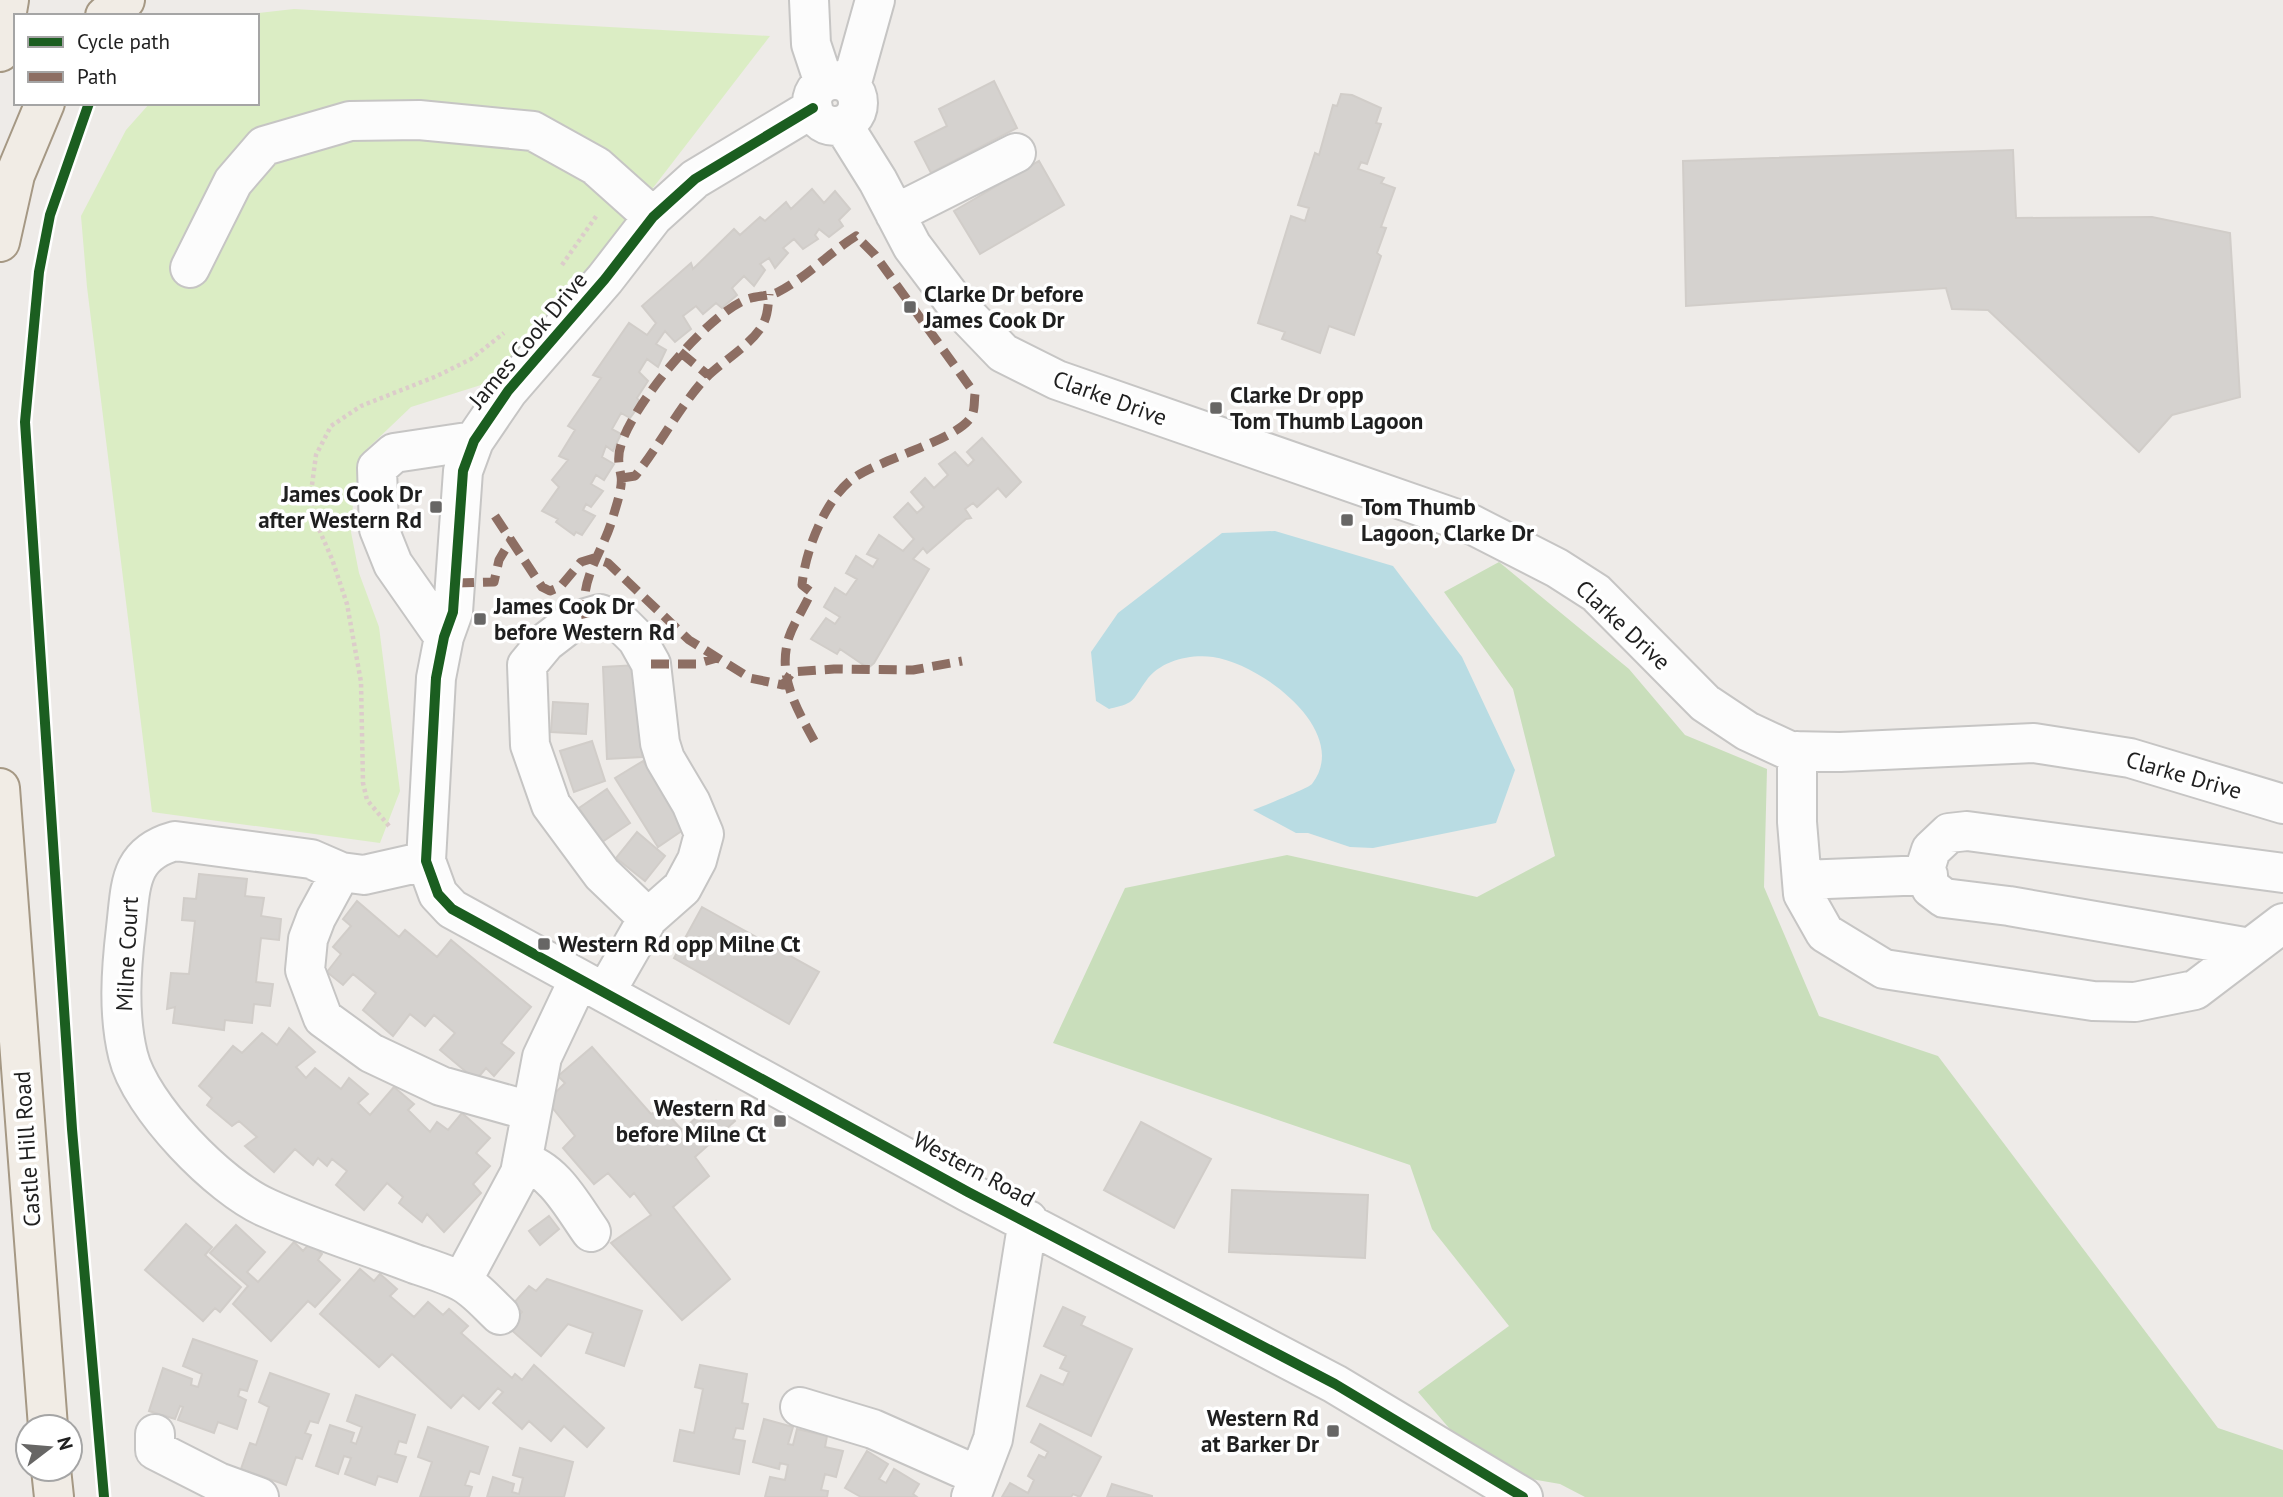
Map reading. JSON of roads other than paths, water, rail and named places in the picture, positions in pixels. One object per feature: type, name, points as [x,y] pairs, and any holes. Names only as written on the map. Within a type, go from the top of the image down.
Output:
[{"type":"main road","points":[[0,52],[9,0]]},
{"type":"main road","points":[[108,14],[125,0]]},
{"type":"main road","points":[[0,242],[15,175],[43,105]]},
{"type":"main road","name":"Castle Hill Road","points":[[0,788],[47,1413]]},
{"type":"street","name":"Clarke Drive","points":[[809,0],[811,44],[833,100],[912,247],[955,303],[1003,353],[1057,380],[1471,524],[1557,568],[1596,593],[1705,703],[1747,731],[1790,751],[2034,743],[2130,758],[2283,804]]},
{"type":"street","points":[[833,100],[875,0]]},
{"type":"street","name":"James Cook Drive","points":[[426,861],[436,678],[444,637],[453,612],[463,471],[474,441],[508,391],[606,279],[653,217],[695,179],[833,100]]},
{"type":"street","points":[[190,268],[233,182],[264,146],[350,121],[419,120],[533,131],[596,166],[653,217]]},
{"type":"street","points":[[895,214],[1016,153]]},
{"type":"street","points":[[444,637],[393,564],[379,529],[377,468],[394,453],[474,441]]},
{"type":"street","points":[[461,1281],[505,1206],[522,1162],[542,1057],[592,986],[648,918],[682,887],[697,860],[704,834],[660,743],[651,664],[637,639],[619,621],[600,614],[572,622],[546,642],[527,665],[530,745],[551,806],[602,874],[648,918]]},
{"type":"street","points":[[1797,751],[1797,822],[1803,894],[1825,933],[1884,969],[2093,1001],[2135,1002],[2196,990],[2283,923]]},
{"type":"street","points":[[2250,948],[2009,906],[1944,898],[1931,888],[1925,869],[1931,850],[1949,832],[1967,831],[2283,873]]},
{"type":"street","name":"Milne Court","points":[[426,861],[364,876],[341,872],[311,859],[174,841],[155,846],[142,856],[132,882],[122,958],[122,1015],[128,1057],[142,1087],[176,1135],[230,1186],[265,1208],[461,1281],[500,1315]]},
{"type":"street","name":"Western Road","points":[[426,861],[438,894],[452,909],[968,1192],[1028,1220],[1335,1384],[1469,1484],[1523,1497]]},
{"type":"street","points":[[341,872],[316,918],[308,939],[305,970],[323,1018],[371,1053],[441,1086],[530,1111]]},
{"type":"street","points":[[1802,880],[1928,876]]},
{"type":"street","points":[[522,1162],[536,1165],[556,1184],[591,1232]]},
{"type":"street","points":[[800,1407],[873,1429],[975,1487],[993,1439],[1028,1220]]},
{"type":"street","points":[[155,1434],[155,1450],[218,1482],[258,1497]]},
{"type":"water","points":[[1275,531],[1393,566],[1462,657],[1515,770],[1496,823],[1373,848],[1350,847],[1308,833],[1296,833],[1253,810],[1312,784],[1321,764],[1320,743],[1311,723],[1296,704],[1255,672],[1233,662],[1204,656],[1176,660],[1152,674],[1128,703],[1109,709],[1096,701],[1091,652],[1118,613],[1222,533]]},
{"type":"place","name":"Clarke Dr before James Cook Dr","points":[[910,307]]},
{"type":"place","name":"Clarke Dr opp Tom Thumb Lagoon","points":[[1216,408]]},
{"type":"place","name":"James Cook Dr after Western Rd","points":[[436,507]]},
{"type":"place","name":"Tom Thumb Lagoon, Clarke Dr","points":[[1347,520]]},
{"type":"place","name":"James Cook Dr before Western Rd","points":[[480,619]]},
{"type":"place","name":"Western Rd opp Milne Ct","points":[[544,944]]},
{"type":"place","name":"Western Rd before Milne Ct","points":[[780,1121]]},
{"type":"place","name":"Western Rd at Barker Dr","points":[[1333,1431]]}]
